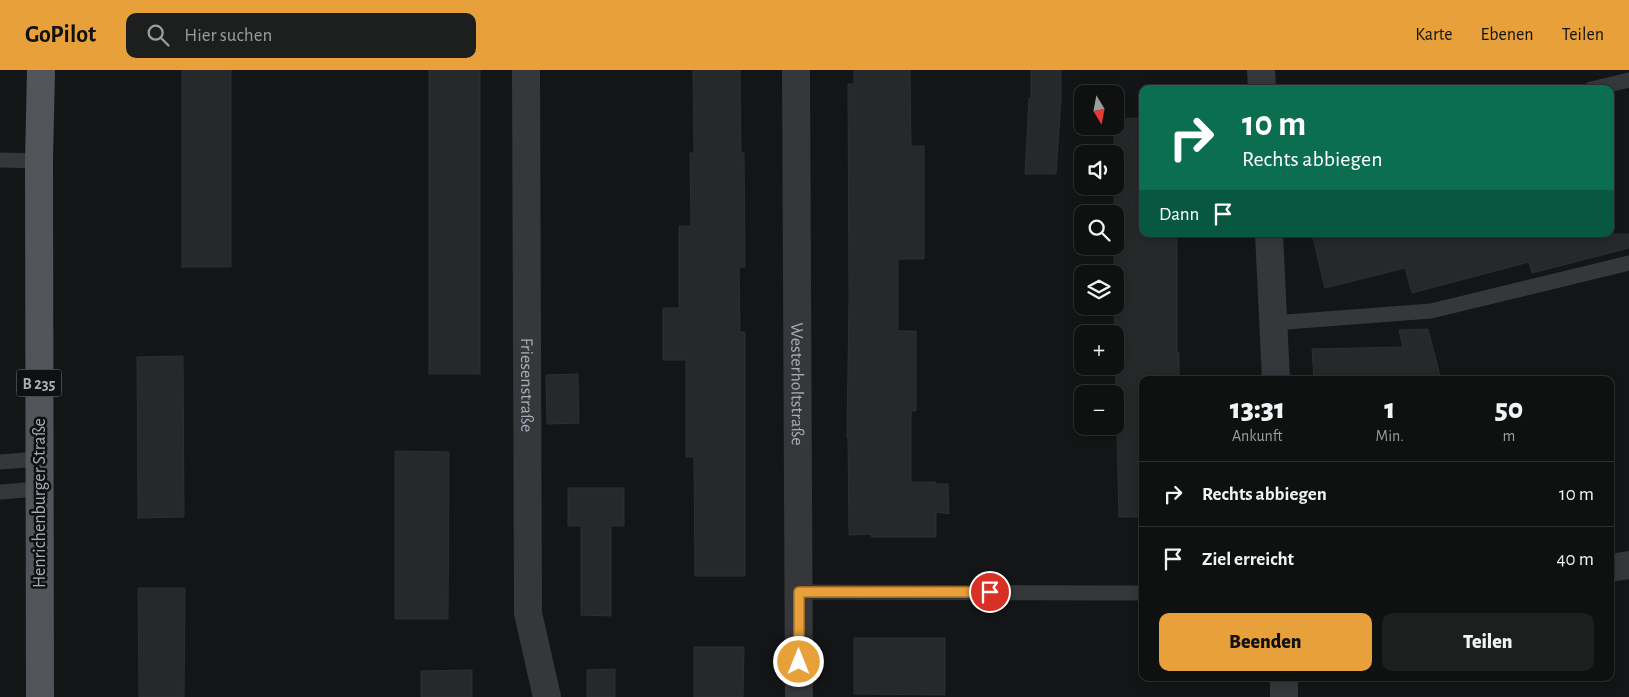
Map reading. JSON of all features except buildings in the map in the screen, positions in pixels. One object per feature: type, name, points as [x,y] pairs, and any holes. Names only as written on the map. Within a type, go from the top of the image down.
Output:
[{"type":"main road","name":"Henrichenburger Straße","points":[[40,697],[39,161],[41,70]]},
{"type":"street","name":"Friesenstraße","points":[[526,70],[528,613],[547,697]]},
{"type":"street","name":"Westerholtstraße","points":[[796,70],[799,697]]},
{"type":"street","points":[[1261,70],[1262,85]]},
{"type":"street","points":[[1269,237],[1276,376]]},
{"type":"street","points":[[1614,568],[1629,566]]},
{"type":"street","points":[[1284,681],[1284,697]]},
{"type":"lane","points":[[1608,85],[1629,80]]},
{"type":"lane","points":[[0,160],[39,161]]},
{"type":"lane","points":[[1274,323],[1431,311],[1629,263]]},
{"type":"lane","points":[[0,462],[39,458]]},
{"type":"lane","points":[[0,492],[39,489]]},
{"type":"lane","points":[[799,592],[1139,593]]},
{"type":"route","points":[[799,662],[799,592],[990,592]]}]
